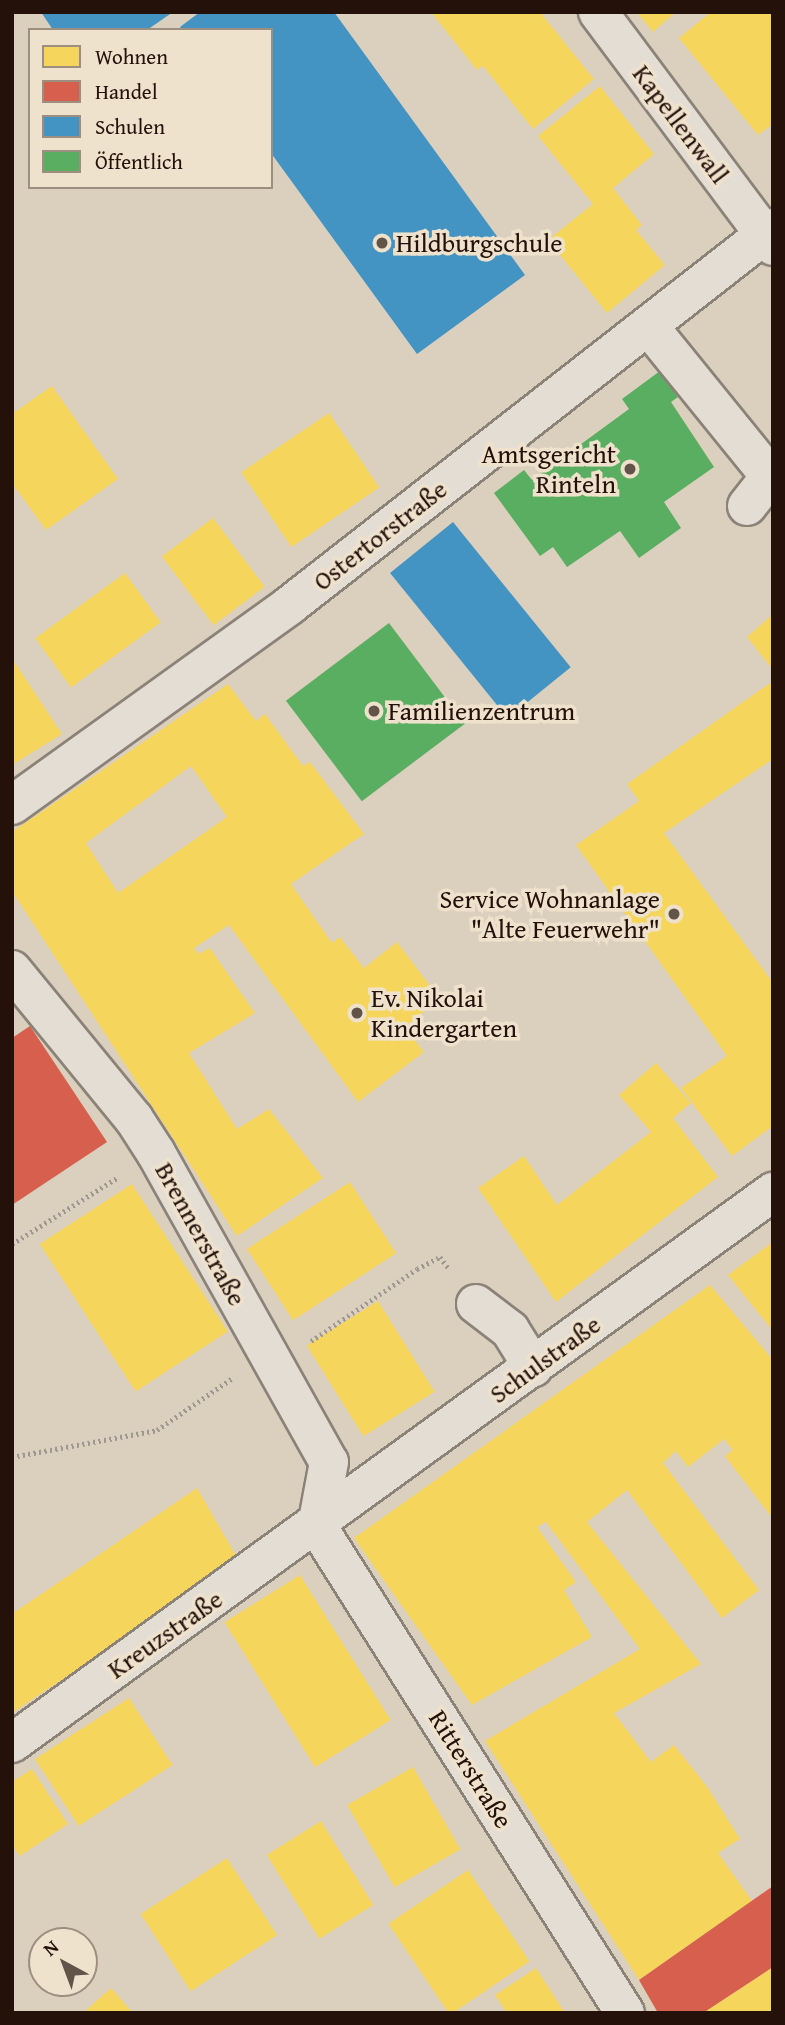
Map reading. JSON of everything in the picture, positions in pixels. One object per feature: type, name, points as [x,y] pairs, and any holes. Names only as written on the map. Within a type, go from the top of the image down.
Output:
[{"type":"street","name":"Kapellenwall","points":[[598,12],[770,236]]},
{"type":"street","name":"Ostertorstraße","points":[[12,805],[290,605],[770,236]]},
{"type":"street","points":[[650,328],[763,488]]},
{"type":"street","name":"Brennerstraße","points":[[18,991],[134,1119],[156,1153],[273,1362],[328,1462],[317,1526]]},
{"type":"street","name":"Schulstraße","points":[[317,1526],[773,1192]]},
{"type":"street","points":[[476,1304],[510,1330],[533,1367]]},
{"type":"street","name":"Kreuzstraße","points":[[12,1742],[317,1526]]},
{"type":"street","name":"Ritterstraße","points":[[317,1526],[625,2013]]},
{"type":"path","points":[[12,1244],[156,1153]]},
{"type":"path","points":[[13,1455],[157,1430],[236,1375],[273,1362],[440,1258],[476,1304]]},
{"type":"building: Wohnen","points":[[431,12],[540,12],[594,79],[533,129],[483,66],[477,70]]},
{"type":"building: Wohnen","points":[[643,12],[676,12],[653,32],[639,15]]},
{"type":"building: Wohnen","points":[[711,12],[773,12],[773,124],[758,135],[679,38]]},
{"type":"building: Wohnen","points":[[600,86],[654,154],[613,188],[642,225],[636,230],[665,265],[607,313],[548,240],[593,204],[538,136]]},
{"type":"building: Wohnen","points":[[52,386],[118,479],[46,530],[12,483],[12,414]]},
{"type":"building: Wohnen","points":[[329,413],[379,488],[291,547],[241,472]]},
{"type":"building: Wohnen","points":[[213,518],[265,587],[214,625],[162,557]]},
{"type":"building: Wohnen","points":[[125,573],[161,622],[71,688],[35,638]]},
{"type":"building: Wohnen","points":[[773,614],[773,670],[747,637]]},
{"type":"building: Wohnen","points":[[12,658],[62,734],[12,765]]},
{"type":"building: Wohnen","name":"Service Wohnanlage \"Alte Feuerwehr\"","points":[[773,681],[773,759],[664,833],[773,983],[773,1126],[732,1156],[681,1088],[727,1056],[576,845],[639,801],[627,784]]},
{"type":"building: Wohnen","points":[[228,684],[256,721],[265,714],[303,766],[310,762],[364,834],[291,884],[332,943],[340,937],[364,968],[397,942],[440,999],[404,1027],[424,1052],[358,1102],[229,925],[194,948],[198,954],[210,948],[255,1013],[189,1053],[237,1129],[269,1109],[323,1178],[237,1236],[12,891],[12,832]],"holes":[[[191,766],[227,817],[118,893],[86,843]]]},
{"type":"building: Wohnen","points":[[656,1063],[691,1103],[673,1118],[718,1177],[556,1302],[478,1188],[524,1156],[557,1205],[651,1132],[619,1095]]},
{"type":"building: Wohnen","points":[[350,1182],[396,1253],[293,1320],[247,1249]]},
{"type":"building: Wohnen","points":[[132,1184],[228,1332],[136,1392],[40,1244]]},
{"type":"building: Wohnen","points":[[773,1242],[773,1331],[728,1275]]},
{"type":"building: Wohnen","points":[[710,1285],[773,1360],[773,1519],[725,1456],[733,1450],[724,1439],[688,1467],[676,1451],[663,1463],[759,1590],[722,1618],[627,1490],[587,1522],[701,1664],[614,1713],[651,1762],[674,1745],[708,1788],[740,1839],[718,1853],[752,1901],[639,1980],[485,1741],[640,1649],[546,1522],[537,1527],[576,1582],[564,1590],[592,1637],[472,1705],[354,1538]]},
{"type":"building: Wohnen","points":[[378,1301],[435,1392],[363,1436],[307,1346]]},
{"type":"building: Wohnen","points":[[197,1488],[239,1561],[12,1713],[12,1614]]},
{"type":"building: Wohnen","points":[[300,1575],[391,1720],[315,1767],[225,1622]]},
{"type":"building: Wohnen","points":[[129,1698],[173,1765],[79,1826],[35,1759]]},
{"type":"building: Wohnen","points":[[413,1767],[460,1849],[395,1887],[347,1805]]},
{"type":"building: Wohnen","points":[[32,1769],[68,1824],[20,1856],[12,1845],[12,1782]]},
{"type":"building: Wohnen","points":[[321,1821],[373,1905],[319,1939],[267,1855]]},
{"type":"building: Wohnen","points":[[227,1858],[277,1935],[191,1991],[141,1914]]},
{"type":"building: Wohnen","points":[[468,1870],[530,1961],[453,2013],[449,2013],[388,1924]]},
{"type":"building: Wohnen","points":[[773,1967],[773,2013],[703,2013]]},
{"type":"building: Wohnen","points":[[536,1968],[565,2013],[507,2013],[495,1995]]},
{"type":"building: Wohnen","points":[[111,1988],[133,2013],[83,2013]]},
{"type":"building: Handel","points":[[30,1026],[107,1142],[12,1205],[12,1038]]},
{"type":"building: Handel","points":[[773,1886],[773,1967],[703,2013],[658,2013],[639,1980]]},
{"type":"building: Schulen","points":[[41,12],[173,12],[150,28],[52,28]]},
{"type":"building: Schulen","points":[[200,12],[334,12],[525,275],[417,354],[273,156],[273,28],[180,27]]},
{"type":"building: Schulen","points":[[453,522],[571,667],[508,718],[390,573]]},
{"type":"building: Öffentlich","name":"Amtsgericht Rinteln","points":[[660,371],[678,397],[671,402],[714,467],[664,502],[681,528],[639,558],[620,531],[567,567],[553,547],[540,556],[494,493],[524,470],[532,480],[629,409],[622,399]]},
{"type":"building: Öffentlich","name":"Familienzentrum","points":[[389,623],[465,724],[362,801],[286,701]]},
{"type":"place","name":"Hildburgschule","points":[[382,243]]},
{"type":"place","name":"Amtsgericht Rinteln","points":[[630,469]]},
{"type":"place","name":"Familienzentrum","points":[[374,711]]},
{"type":"place","name":"Service Wohnanlage \"Alte Feuerwehr\"","points":[[674,914]]},
{"type":"place","name":"Ev. Nikolai Kindergarten","points":[[357,1013]]}]
